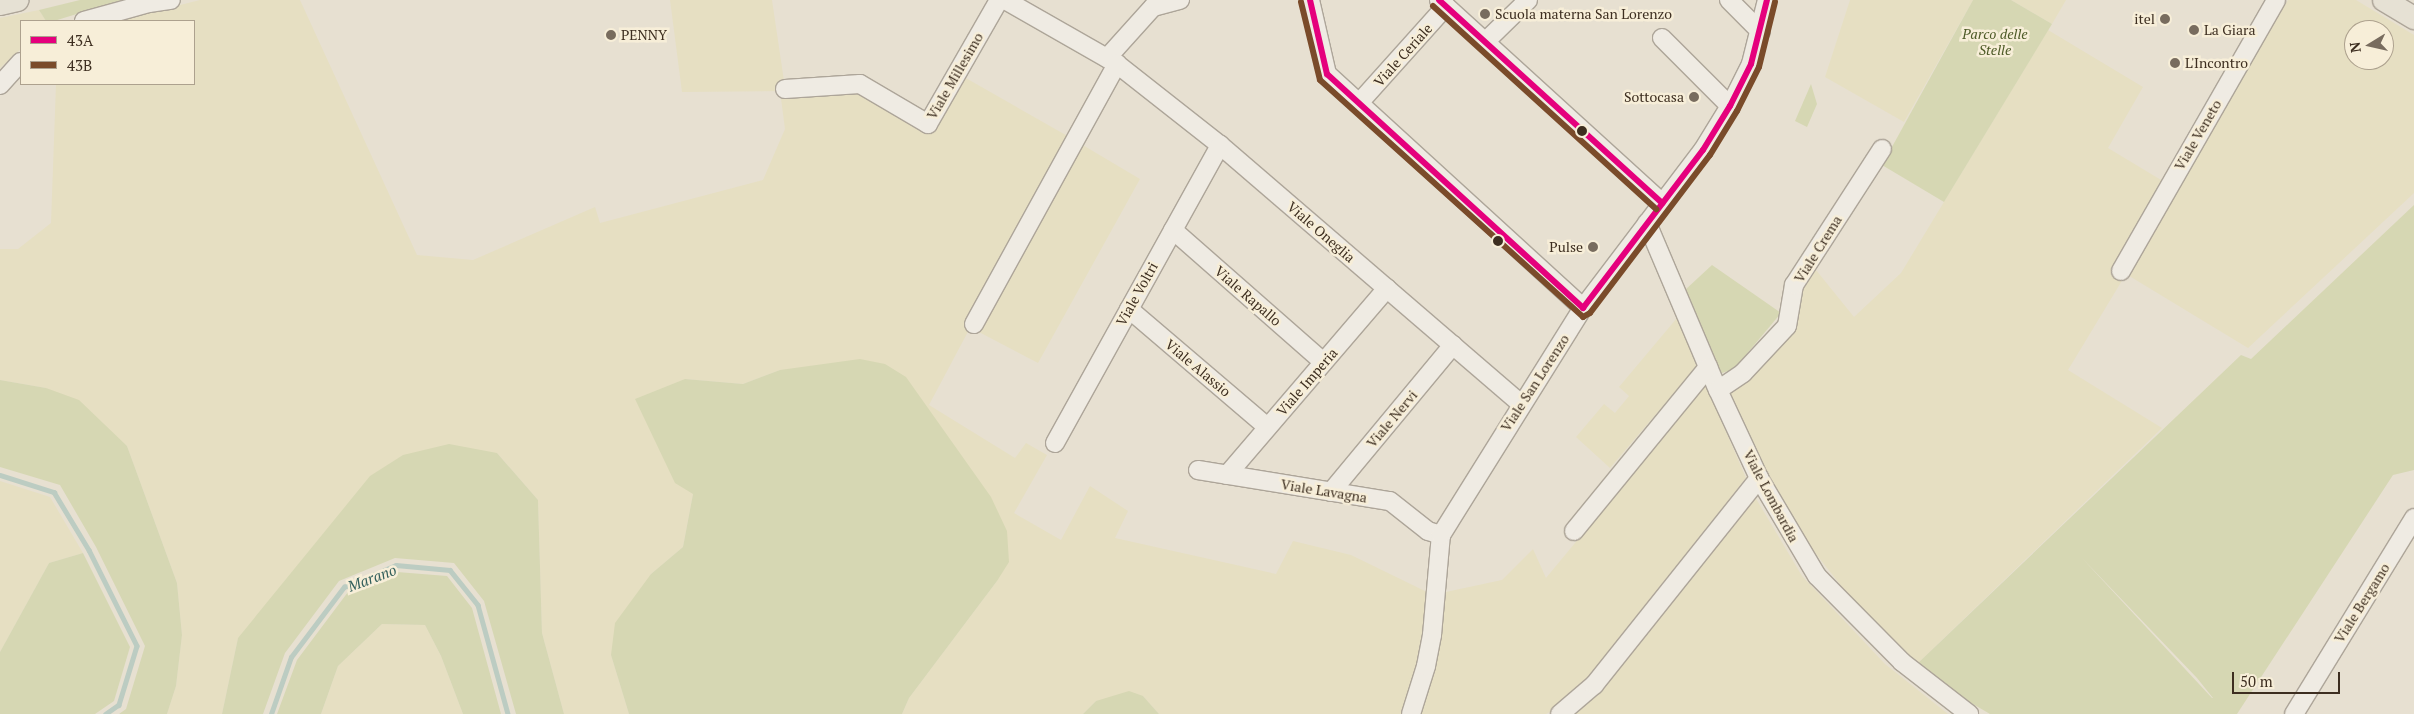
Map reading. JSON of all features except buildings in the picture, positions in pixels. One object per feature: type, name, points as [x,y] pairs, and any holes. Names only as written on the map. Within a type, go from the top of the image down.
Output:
[{"type":"main road","points":[[0,4],[18,0]]},
{"type":"main road","points":[[2384,0],[2414,18]]},
{"type":"street","points":[[87,20],[150,1],[170,0]]},
{"type":"street","name":"Viale Millesimo","points":[[785,89],[860,84],[928,124],[998,0]]},
{"type":"street","name":"Viale Oneglia","points":[[1005,0],[1112,61],[1220,145],[1521,404]]},
{"type":"street","points":[[974,324],[1112,61],[1153,7],[1180,0]]},
{"type":"street","points":[[1310,0],[1327,74],[1583,308]]},
{"type":"street","points":[[1485,42],[1528,0]]},
{"type":"street","points":[[1729,0],[1761,32]]},
{"type":"street","name":"Viale San Lorenzo","points":[[1411,714],[1431,643],[1441,535],[1521,404],[1583,308],[1703,150],[1730,106],[1751,64],[1761,32],[1767,0]]},
{"type":"street","name":"Viale Veneto","points":[[2120,271],[2276,0]]},
{"type":"street","points":[[1443,3],[1662,203]]},
{"type":"street","name":"Viale Ceriale","points":[[1359,103],[1443,3]]},
{"type":"street","points":[[1662,38],[1730,106]]},
{"type":"street","points":[[0,85],[20,63]]},
{"type":"street","name":"Viale Voltri","points":[[1055,443],[1220,145]]},
{"type":"street","name":"Viale Crema","points":[[1718,390],[1744,373],[1787,326],[1794,285],[1882,149]]},
{"type":"street","name":"Viale Lombardia","points":[[1647,223],[1718,390],[1759,478],[1817,576],[1902,662],[1969,714]]},
{"type":"street","name":"Viale Rapallo","points":[[1172,230],[1323,362]]},
{"type":"street","name":"Viale Imperia","points":[[1227,475],[1387,288]]},
{"type":"street","name":"Viale Alassio","points":[[1129,309],[1267,427]]},
{"type":"street","name":"Viale Nervi","points":[[1331,492],[1453,346]]},
{"type":"street","points":[[1574,531],[1708,367]]},
{"type":"street","name":"Viale Lavagna","points":[[1198,470],[1390,501],[1428,531],[1441,535]]},
{"type":"street","points":[[1560,714],[1594,686],[1759,478]]},
{"type":"street","name":"Viale Bergamo","points":[[2294,714],[2413,523]]},
{"type":"shaded area","points":[[200,0],[300,0],[417,255],[473,260],[595,207],[600,223],[763,180],[785,129],[780,91],[682,92],[670,0],[772,0],[784,81],[860,75],[938,120],[964,77],[1071,138],[929,405],[1015,458],[1026,443],[1047,455],[1014,513],[1061,540],[1090,486],[1128,511],[1115,538],[1276,574],[1293,541],[1351,555],[1429,593],[1426,637],[1405,714],[1159,714],[1143,696],[1096,701],[1083,714],[902,714],[909,698],[997,581],[780,370],[743,384],[685,379],[693,494],[683,547],[651,574],[611,655],[629,714],[564,714],[542,633],[538,500],[497,453],[238,638],[222,714],[167,714],[176,686],[182,635],[177,583],[127,446],[46,388],[0,380],[0,249],[18,249],[51,223],[56,85],[195,85],[195,20],[121,20]]},
{"type":"shaded area","points":[[1850,0],[1973,0],[1904,122],[1825,77]]},
{"type":"shaded area","points":[[2011,0],[2066,0],[2052,24]]},
{"type":"shaded area","points":[[2288,0],[2356,0],[2389,20],[2344,20],[2344,70],[2394,70],[2394,23],[2414,35],[2414,193],[2248,348],[2126,274],[2068,370],[2162,428],[1917,664],[1857,606],[1805,540],[1766,472],[1730,394],[1748,380],[1792,333],[1802,289],[1816,270],[1854,317],[1901,273],[2048,30],[2143,87],[2108,148],[2176,189]]},
{"type":"shaded area","points":[[39,10],[45,20],[20,20],[20,50],[0,68],[0,18]]},
{"type":"shaded area","points":[[1081,144],[1140,179],[1038,363],[977,331]]},
{"type":"shaded area","points":[[1677,318],[1697,366],[1610,468],[1576,437],[1604,404],[1615,413],[1629,396],[1619,387]]},
{"type":"shaded area","points":[[1706,385],[1746,478],[1578,690],[1564,704],[1546,714],[1420,714],[1436,664],[1441,593],[1502,580],[1533,549],[1546,578]]},
{"type":"shaded area","points":[[0,481],[50,497],[83,553],[49,563],[0,652]]},
{"type":"shaded area","points":[[1755,497],[1802,576],[1885,664],[1948,714],[1573,714],[1610,680]]},
{"type":"shaded area","points":[[382,624],[425,625],[441,656],[463,714],[321,714],[338,666]]},
{"type":"green space","points":[[80,0],[122,0],[57,20],[45,20],[39,10]]},
{"type":"green space","name":"Parco delle Stelle","points":[[1973,0],[2011,0],[2052,24],[1944,202],[1882,165]]},
{"type":"green space","points":[[1811,84],[1817,104],[1807,127],[1795,121]]},
{"type":"green space","points":[[2414,205],[2414,470],[2393,475],[2237,714],[1990,714],[1961,697],[1917,664],[2241,355],[2251,359]],"holes":[[[2081,557],[2197,678],[2213,698]]]},
{"type":"green space","points":[[1712,265],[1781,313],[1734,369],[1722,373],[1715,365],[1685,290]]},
{"type":"green space","points":[[860,359],[885,364],[906,377],[991,497],[1007,531],[1009,562],[997,581],[909,698],[902,714],[629,714],[611,655],[615,623],[651,574],[683,547],[693,494],[675,483],[635,399],[685,379],[743,384],[780,370]]},
{"type":"green space","points":[[0,380],[46,388],[79,400],[127,446],[177,583],[182,635],[176,686],[167,714],[119,714],[126,709],[145,646],[96,547],[60,485],[0,467]]},
{"type":"green space","points":[[449,444],[497,453],[538,500],[542,633],[564,714],[516,714],[484,601],[454,563],[395,558],[339,581],[285,653],[263,714],[222,714],[238,638],[370,476],[403,455]]},
{"type":"green space","points":[[83,553],[130,647],[114,701],[95,714],[0,714],[0,652],[49,563]]},
{"type":"green space","points":[[397,572],[447,576],[472,608],[501,714],[463,714],[441,656],[425,625],[382,624],[338,666],[321,714],[277,714],[297,660],[348,592]]},
{"type":"green space","points":[[1129,691],[1143,696],[1159,714],[1083,714],[1096,701]]},
{"type":"waterway","name":"Marano","points":[[0,475],[54,492],[89,550],[137,646],[119,705],[106,714]]},
{"type":"waterway","name":"Marano","points":[[271,714],[291,657],[344,587],[396,565],[450,570],[478,605],[508,714]]},
{"type":"transit line","name":"43A","points":[[1310,0],[1327,74],[1583,308],[1703,150],[1730,106],[1751,64],[1767,0]]},
{"type":"transit line","name":"43A","points":[[1439,0],[1662,203]]},
{"type":"transit line","name":"43B","points":[[1301,2],[1320,80],[1583,317],[1590,313],[1710,155],[1737,111],[1759,67],[1775,2]]},
{"type":"transit line","name":"43B","points":[[1433,6],[1656,209]]},
{"type":"place","name":"Scuola materna San Lorenzo","points":[[1485,14]]},
{"type":"place","name":"itel","points":[[2165,19]]},
{"type":"place","name":"La Giara","points":[[2194,30]]},
{"type":"place","name":"PENNY","points":[[611,35]]},
{"type":"place","name":"L'Incontro","points":[[2175,63]]},
{"type":"place","name":"Sottocasa","points":[[1694,97]]},
{"type":"place","name":"Pulse","points":[[1593,247]]}]
